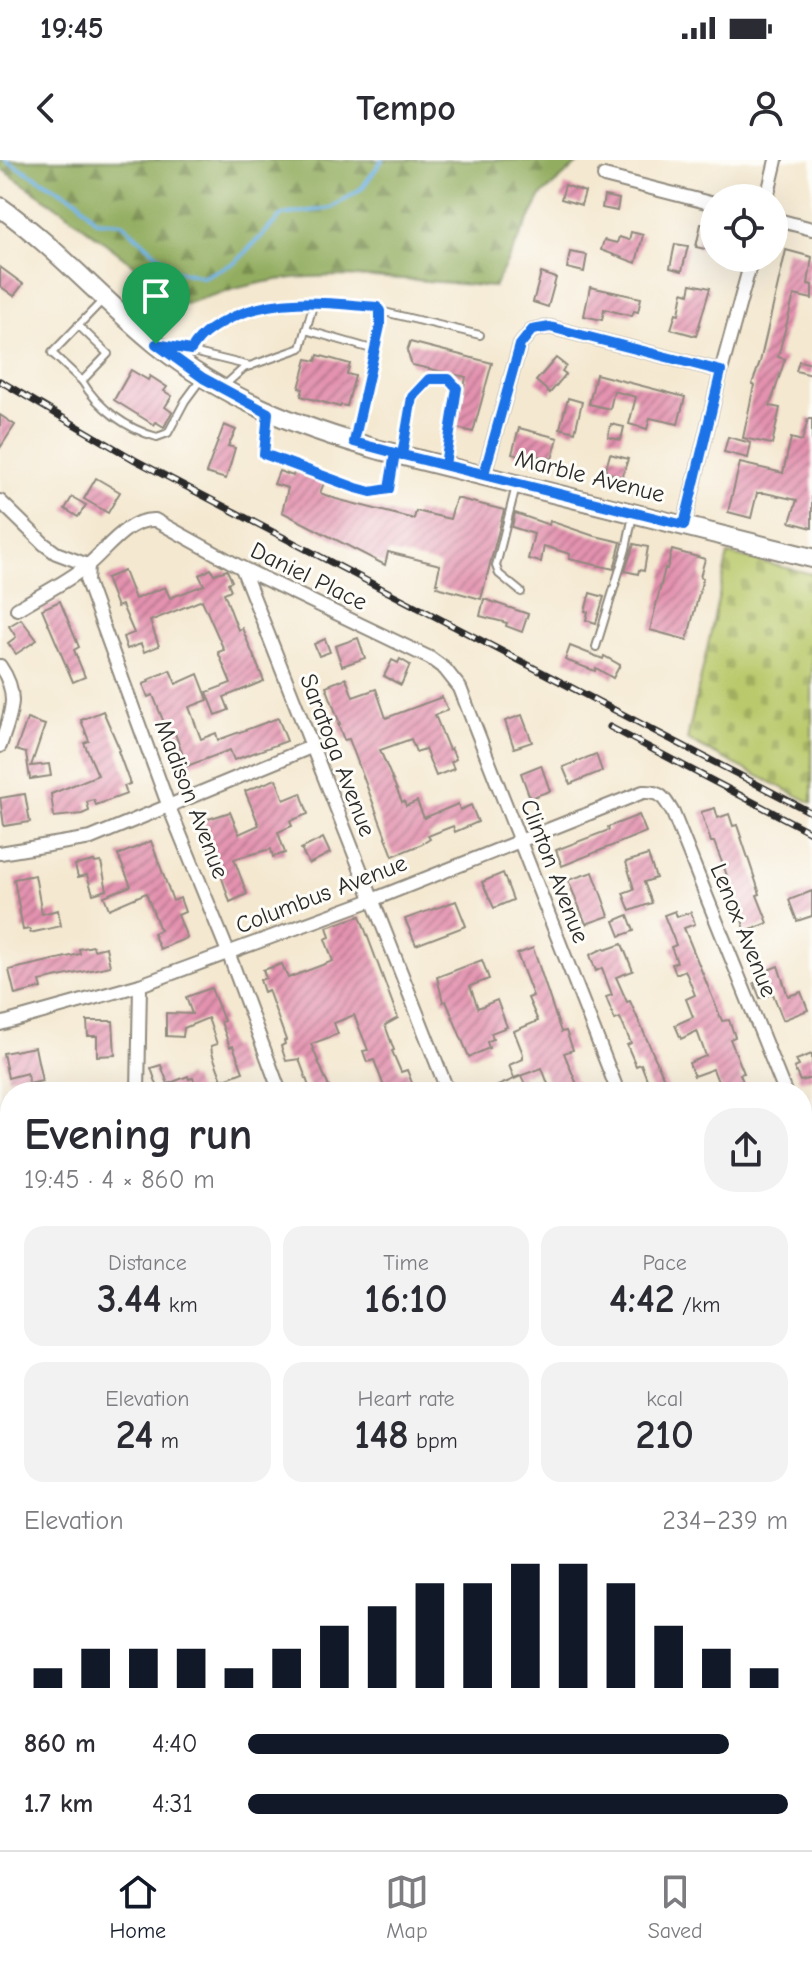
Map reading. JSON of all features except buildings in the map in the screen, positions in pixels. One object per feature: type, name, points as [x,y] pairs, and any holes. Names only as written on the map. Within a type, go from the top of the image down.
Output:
[{"type":"street","points":[[770,184],[776,160]]},
{"type":"street","points":[[604,176],[700,200]]},
{"type":"street","name":"Marble Avenue","points":[[0,207],[156,344],[203,378],[268,413],[315,431],[398,454],[812,558]]},
{"type":"street","points":[[788,223],[812,229]]},
{"type":"street","points":[[684,525],[748,272]]},
{"type":"street","points":[[484,474],[515,359],[523,339],[532,330],[550,327],[721,371]]},
{"type":"street","points":[[0,501],[56,553],[88,565]]},
{"type":"street","name":"Daniel Place","points":[[88,565],[133,526],[155,520],[242,568],[430,658],[445,669]]},
{"type":"street","points":[[17,609],[88,565]]},
{"type":"street","name":"Madison Avenue","points":[[88,565],[87,582],[169,807],[276,1082]]},
{"type":"street","name":"Saratoga Avenue","points":[[242,568],[444,1082]]},
{"type":"street","points":[[0,666],[13,693],[12,710],[0,746]]},
{"type":"street","name":"Clinton Avenue","points":[[445,669],[460,688],[614,1082]]},
{"type":"street","points":[[0,853],[91,838],[311,747]]},
{"type":"street","name":"Columbus Avenue","points":[[0,1024],[140,985],[372,900],[643,792],[653,791]]},
{"type":"street","name":"Lenox Avenue","points":[[653,791],[664,797],[673,813],[781,1082]]},
{"type":"street","points":[[138,1082],[140,985]]},
{"type":"lane","points":[[105,299],[52,353],[82,381],[98,403],[130,426],[157,437],[168,433],[185,401],[203,378]]},
{"type":"lane","points":[[191,350],[206,330],[252,309],[279,303],[314,302],[377,307],[380,311],[480,335]]},
{"type":"lane","points":[[221,389],[241,370],[301,348],[314,302]]},
{"type":"lane","points":[[354,442],[380,326],[380,311]]},
{"type":"lane","points":[[78,325],[108,354],[82,381]]},
{"type":"lane","points":[[306,330],[375,350]]},
{"type":"lane","points":[[156,344],[250,366]]},
{"type":"lane","points":[[268,413],[264,454],[356,488],[371,492],[389,489],[412,397],[429,379],[449,379],[457,388],[445,465]]},
{"type":"lane","points":[[517,483],[496,566],[499,574],[521,592]]},
{"type":"lane","points":[[596,647],[623,560],[633,512]]},
{"type":"green space","points":[[0,160],[582,160],[541,196],[494,287],[379,278],[310,277],[263,283],[185,304],[66,213],[0,168]]},
{"type":"green space","points":[[728,554],[812,574],[812,803],[687,740]]},
{"type":"waterway","points":[[5,160],[78,200],[96,221],[122,223],[176,271],[203,277],[236,262],[282,215],[331,208],[362,188],[382,160]]},
{"type":"railway","points":[[0,381],[135,460],[812,813]]},
{"type":"railway","points":[[610,727],[812,833]]},
{"type":"route","points":[[156,344],[191,350],[206,330],[252,309],[279,303],[314,302],[377,307],[380,326],[354,442],[380,450],[402,455],[412,397],[429,379],[449,379],[457,388],[445,465],[484,474],[515,359],[523,339],[532,330],[550,327],[721,371],[684,525],[445,465],[395,453],[392,479],[389,489],[371,492],[356,488],[264,454],[268,413],[203,378],[156,344]]}]
